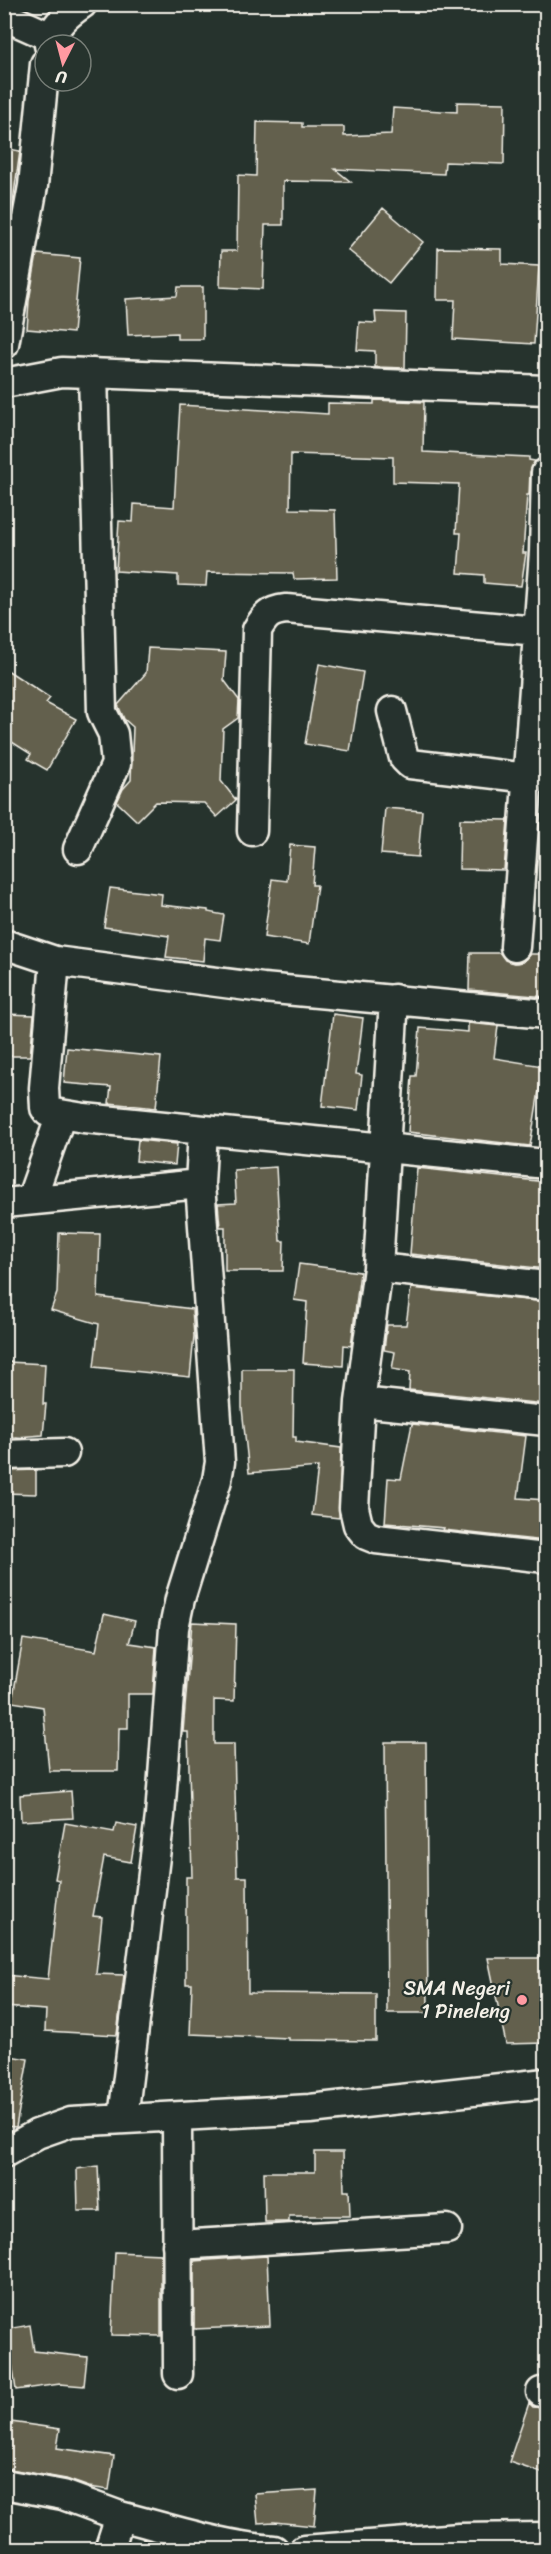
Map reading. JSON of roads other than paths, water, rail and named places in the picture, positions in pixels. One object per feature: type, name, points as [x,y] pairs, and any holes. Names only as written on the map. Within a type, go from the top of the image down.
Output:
[{"type":"street","points":[[56,33],[65,17],[82,4]]},
{"type":"street","points":[[4,16],[33,38]]},
{"type":"street","points":[[4,344],[33,186],[43,93]]},
{"type":"street","points":[[4,383],[62,372],[546,390]]},
{"type":"street","points":[[78,849],[116,765],[113,734],[102,712],[93,373]]},
{"type":"street","points":[[515,947],[538,631],[546,473]]},
{"type":"street","points":[[252,831],[257,630],[264,617],[271,611],[286,609],[538,631]]},
{"type":"street","points":[[392,711],[404,758],[410,764],[528,778]]},
{"type":"street","points":[[4,944],[55,961],[263,987],[546,1014]]},
{"type":"street","points":[[55,961],[44,1088],[45,1108],[48,1112],[202,1130],[546,1164]]},
{"type":"street","points":[[394,999],[378,1268],[360,1402],[354,1508],[358,1525],[366,1535],[376,1539],[546,1558]]},
{"type":"street","points":[[18,1202],[61,1115]]},
{"type":"street","points":[[123,2118],[160,1816],[174,1628],[180,1599],[217,1479],[220,1462],[200,1184],[202,1130]]},
{"type":"street","points":[[18,1202],[200,1184]]},
{"type":"street","points":[[378,1268],[546,1286]]},
{"type":"street","points":[[360,1402],[546,1421]]},
{"type":"street","points":[[4,1455],[64,1453]]},
{"type":"street","points":[[4,2153],[37,2134],[71,2122],[310,2109],[546,2083]]},
{"type":"street","points":[[177,2118],[178,2374]]},
{"type":"street","points":[[177,2245],[447,2229]]},
{"type":"street","points":[[4,2484],[63,2495],[120,2516],[213,2540],[274,2550]]},
{"type":"street","points":[[109,2550],[120,2516]]},
{"type":"street","points":[[304,2550],[459,2538],[546,2538]]},
{"type":"place","name":"SMA Negeri 1 Pineleng","points":[[522,2000]]}]
